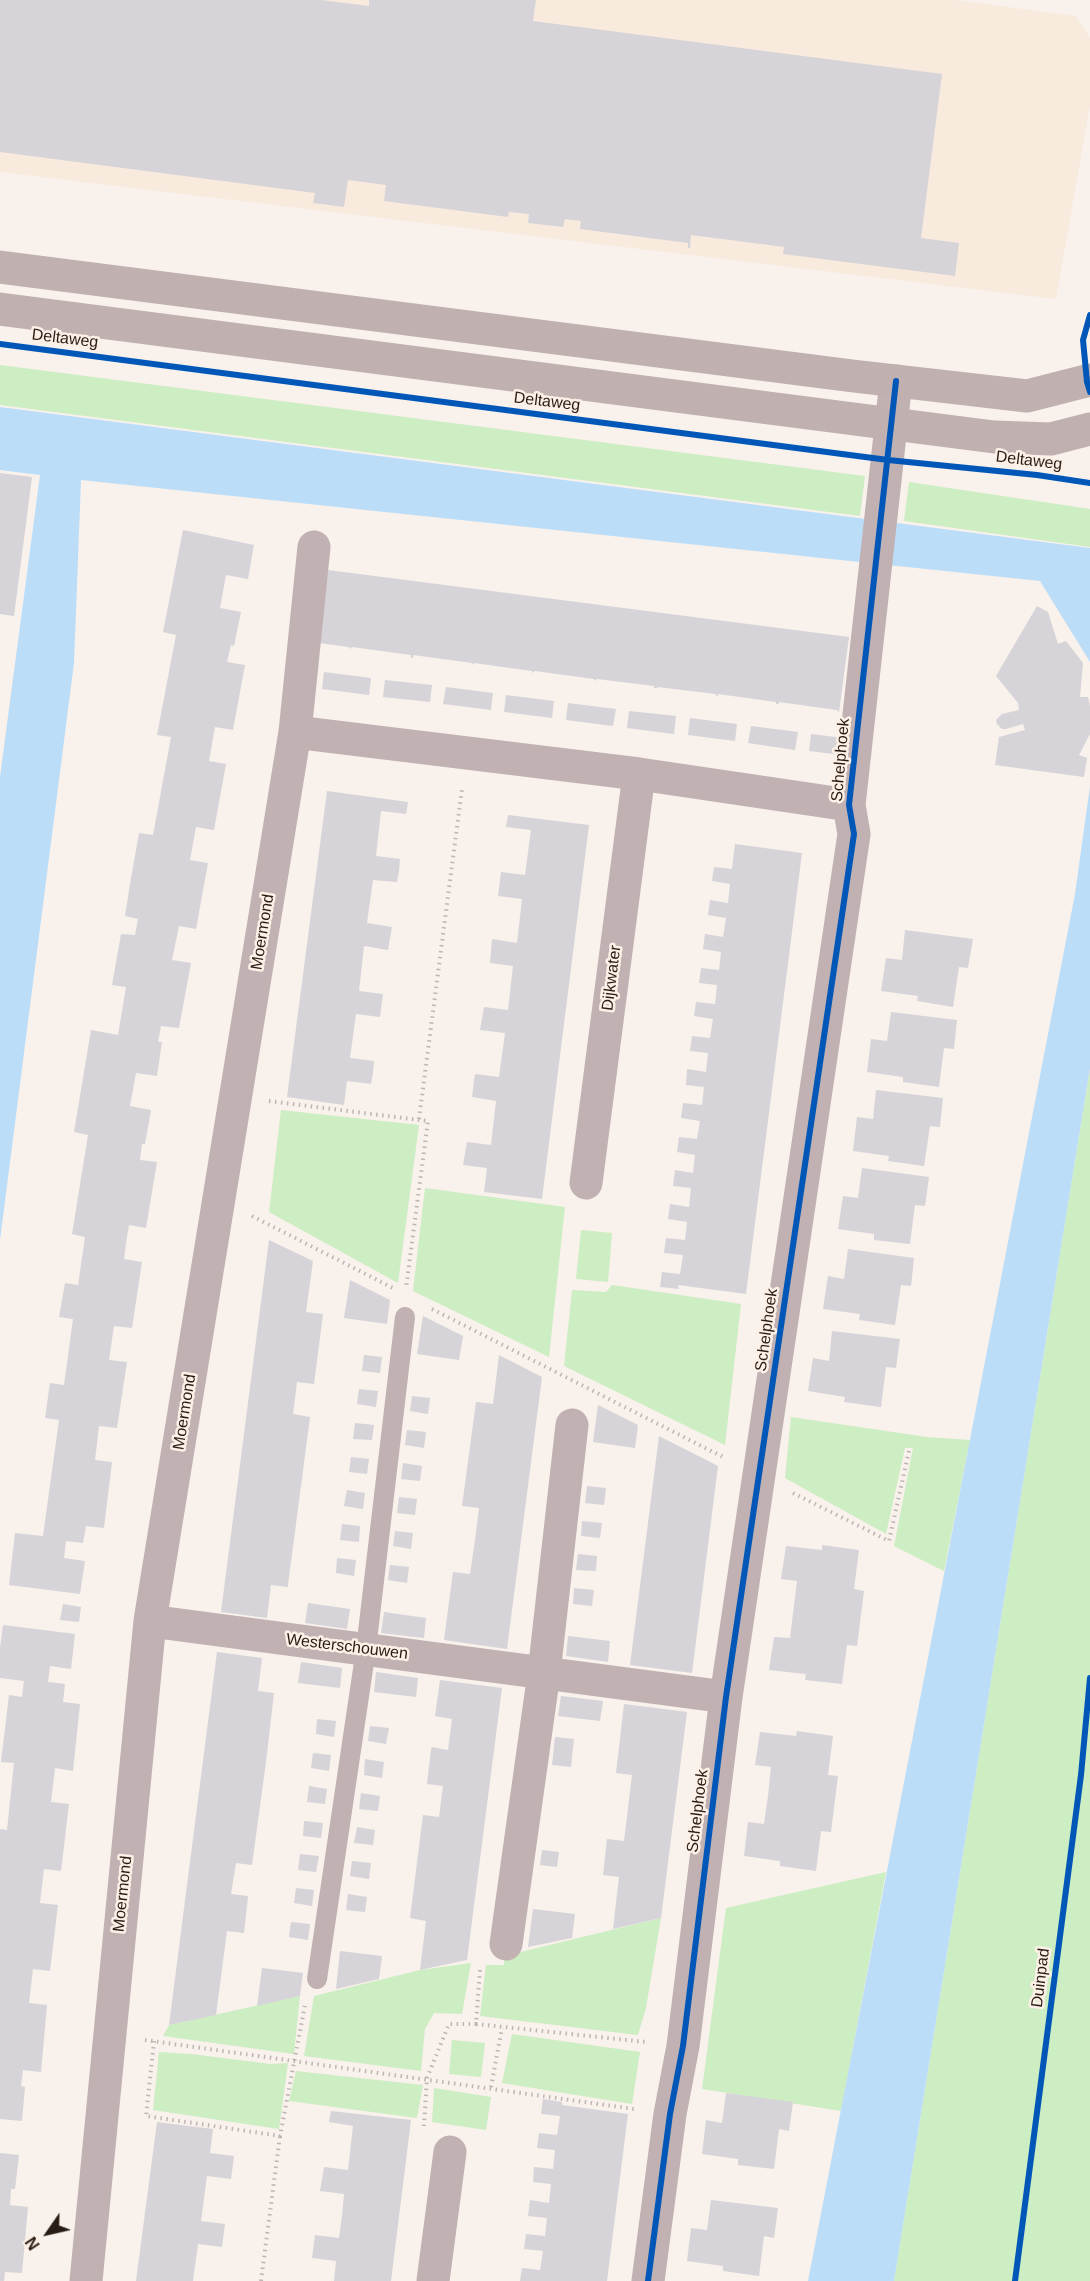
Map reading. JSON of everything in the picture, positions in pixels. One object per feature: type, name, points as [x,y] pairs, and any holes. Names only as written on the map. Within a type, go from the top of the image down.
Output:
[{"type":"street","points":[[0,267],[1028,396],[1090,380]]},
{"type":"street","name":"Deltaweg","points":[[0,309],[994,437],[1051,439],[1090,429]]},
{"type":"street","name":"Schelphoek","points":[[648,2281],[670,2114],[683,2046],[726,1697],[854,834],[849,805],[896,381]]},
{"type":"street","name":"Moermond","points":[[86,2281],[150,1622],[295,732],[314,547]]},
{"type":"street","points":[[295,732],[639,774],[849,805]]},
{"type":"street","name":"Dijkwater","points":[[586,1183],[639,774]]},
{"type":"street","points":[[506,1944],[544,1673],[572,1425]]},
{"type":"street","name":"Westerschouwen","points":[[150,1622],[726,1697]]},
{"type":"street","points":[[433,2281],[450,2152]]},
{"type":"lane","points":[[317,1980],[366,1649],[405,1317]]},
{"type":"path","points":[[419,1119],[467,753]]},
{"type":"path","points":[[219,1199],[405,1295],[428,1121],[236,1098]]},
{"type":"path","points":[[425,1305],[889,1541],[909,1451]]},
{"type":"path","points":[[476,2024],[482,1953],[506,1944]]},
{"type":"path","points":[[261,2281],[280,2136],[308,1989],[317,1980]]},
{"type":"path","points":[[450,2152],[424,2126],[427,2078],[448,2024],[476,2024],[683,2046]]},
{"type":"path","points":[[491,2088],[502,2028]]},
{"type":"path","points":[[109,2034],[670,2114]]},
{"type":"path","points":[[154,2041],[146,2116],[280,2136]]},
{"type":"shaded area","points":[[0,0],[955,0],[1076,16],[1090,38],[1090,105],[1056,299],[0,172]]},
{"type":"green space","points":[[0,365],[865,476],[860,516],[0,405]]},
{"type":"green space","points":[[909,482],[1090,509],[1090,547],[904,521]]},
{"type":"green space","points":[[1090,1068],[1090,2281],[894,2281]]},
{"type":"green space","points":[[281,1110],[419,1125],[398,1283],[269,1212]]},
{"type":"green space","points":[[425,1188],[565,1207],[549,1357],[413,1291]]},
{"type":"green space","points":[[581,1230],[612,1233],[608,1282],[576,1279]]},
{"type":"green space","points":[[612,1285],[741,1304],[725,1445],[564,1366],[572,1290],[606,1292]]},
{"type":"green space","points":[[791,1417],[927,1437],[970,1440],[944,1571],[894,1546],[913,1448],[905,1448],[886,1534],[785,1478]]},
{"type":"green space","points":[[886,1872],[841,2111],[702,2089],[726,1908]]},
{"type":"green space","points":[[661,1918],[646,2008],[638,2035],[480,2016],[486,1965],[504,1965],[504,1956]]},
{"type":"green space","points":[[471,1963],[462,2014],[434,2013],[425,2029],[421,2071],[304,2056],[314,1996],[420,1970]]},
{"type":"green space","points":[[300,1996],[294,2054],[163,2036],[169,2025]]},
{"type":"green space","points":[[512,2034],[640,2052],[632,2104],[502,2083]]},
{"type":"green space","points":[[452,2040],[485,2043],[481,2077],[449,2074]]},
{"type":"green space","points":[[159,2052],[271,2064],[288,2063],[279,2129],[153,2110]]},
{"type":"green space","points":[[296,2071],[423,2085],[417,2118],[289,2101]]},
{"type":"green space","points":[[434,2088],[491,2097],[486,2130],[432,2122]]},
{"type":"water","points":[[0,407],[1090,548],[1090,662],[1040,581],[81,480],[74,663],[0,1240],[0,777],[40,475],[0,470]]},
{"type":"water","points":[[1090,786],[1090,1068],[894,2281],[808,2281],[1075,894]]},
{"type":"building","points":[[0,0],[321,0],[369,6],[369,0],[536,0],[533,21],[942,74],[921,238],[959,243],[955,276],[783,254],[784,247],[691,235],[690,248],[688,248],[688,243],[580,229],[581,221],[565,219],[563,227],[528,223],[529,214],[509,212],[508,217],[384,201],[386,185],[348,180],[344,207],[313,203],[315,193],[0,152]]},
{"type":"building","points":[[0,473],[32,477],[14,616],[0,614]]},
{"type":"building","points":[[183,530],[254,545],[248,579],[226,575],[220,608],[241,612],[234,646],[231,645],[227,662],[245,665],[233,730],[215,727],[209,761],[226,764],[214,830],[196,827],[190,860],[208,863],[196,929],[179,926],[172,960],[191,963],[179,1028],[161,1026],[158,1042],[162,1042],[157,1076],[136,1073],[130,1106],[151,1110],[140,1160],[157,1162],[146,1228],[129,1225],[126,1243],[124,1259],[142,1262],[132,1328],[114,1326],[109,1360],[127,1362],[117,1428],[99,1426],[95,1460],[112,1462],[104,1528],[86,1526],[83,1543],[66,1541],[64,1558],[85,1561],[80,1594],[9,1585],[15,1533],[43,1536],[59,1420],[45,1418],[50,1383],[64,1385],[73,1319],[59,1317],[65,1283],[78,1285],[85,1237],[72,1234],[88,1135],[74,1132],[91,1030],[118,1035],[126,987],[112,985],[121,934],[135,935],[138,919],[125,916],[139,833],[153,835],[171,737],[157,735],[176,635],[163,632]]},
{"type":"building","points":[[328,570],[849,637],[839,712],[718,694],[718,697],[715,694],[654,688],[654,686],[597,679],[595,681],[594,679],[535,671],[532,673],[532,671],[474,663],[472,665],[472,663],[413,655],[413,658],[410,657],[411,655],[352,647],[351,649],[319,643]]},
{"type":"building","points":[[1037,606],[1048,612],[1058,644],[1066,641],[1083,663],[1080,697],[1088,697],[1090,706],[1090,734],[1079,755],[1087,758],[1084,777],[995,765],[999,737],[1025,730],[1023,724],[1002,729],[997,724],[996,720],[1002,714],[1019,710],[1018,703],[996,676]]},
{"type":"building","points":[[324,672],[371,678],[369,695],[322,689]]},
{"type":"building","points":[[385,680],[432,685],[430,702],[383,697]]},
{"type":"building","points":[[446,687],[493,693],[491,710],[443,704]]},
{"type":"building","points":[[506,695],[554,701],[552,718],[504,712]]},
{"type":"building","points":[[568,703],[616,709],[613,726],[566,720]]},
{"type":"building","points":[[629,711],[676,716],[674,734],[627,728]]},
{"type":"building","points":[[690,718],[737,724],[735,741],[688,735]]},
{"type":"building","points":[[751,726],[798,732],[795,750],[748,743]]},
{"type":"building","points":[[811,734],[844,738],[842,755],[809,751]]},
{"type":"building","points":[[327,791],[408,802],[406,814],[381,811],[376,856],[400,859],[399,871],[397,882],[373,880],[367,923],[392,927],[388,950],[364,946],[359,991],[383,994],[380,1017],[356,1014],[350,1058],[374,1061],[373,1073],[371,1084],[347,1081],[344,1105],[287,1097]]},
{"type":"building","points":[[508,815],[589,825],[542,1199],[484,1192],[487,1168],[463,1165],[467,1142],[491,1145],[496,1101],[472,1097],[475,1074],[499,1077],[505,1033],[480,1030],[484,1007],[508,1010],[513,966],[490,963],[492,939],[517,943],[522,899],[498,896],[501,872],[525,875],[531,830],[506,827]]},
{"type":"building","points":[[735,844],[802,853],[746,1294],[678,1285],[679,1289],[660,1287],[662,1272],[680,1274],[683,1255],[664,1253],[666,1238],[685,1240],[687,1222],[668,1219],[670,1204],[689,1207],[691,1188],[673,1186],[675,1170],[693,1173],[695,1155],[677,1152],[679,1137],[697,1139],[700,1121],[681,1118],[683,1103],[702,1105],[704,1087],[686,1085],[687,1069],[706,1072],[708,1053],[690,1051],[692,1036],[710,1038],[713,1019],[694,1016],[696,1002],[715,1004],[717,985],[699,983],[701,968],[719,970],[721,952],[703,949],[705,934],[723,937],[726,918],[708,915],[710,900],[728,903],[730,884],[712,881],[714,867],[732,869]]},
{"type":"building","points":[[905,930],[973,939],[968,968],[959,967],[953,1007],[917,1001],[918,996],[881,991],[886,958],[902,960]]},
{"type":"building","points":[[891,1012],[957,1020],[954,1049],[944,1048],[939,1087],[903,1082],[903,1077],[867,1072],[871,1039],[887,1041]]},
{"type":"building","points":[[876,1090],[943,1098],[940,1127],[930,1126],[924,1166],[888,1161],[889,1156],[853,1151],[857,1117],[873,1119]]},
{"type":"building","points":[[862,1168],[929,1177],[925,1206],[915,1205],[910,1244],[874,1240],[874,1234],[838,1229],[843,1196],[858,1198]]},
{"type":"building","points":[[269,1240],[313,1261],[306,1312],[323,1314],[314,1384],[297,1382],[293,1414],[310,1417],[288,1587],[271,1585],[267,1618],[221,1612]]},
{"type":"building","points":[[848,1249],[914,1258],[911,1286],[901,1285],[895,1325],[859,1320],[860,1314],[823,1309],[828,1276],[844,1279]]},
{"type":"building","points":[[350,1280],[390,1300],[387,1324],[344,1318]]},
{"type":"building","points":[[423,1316],[463,1336],[459,1360],[417,1354]]},
{"type":"building","points":[[832,1331],[900,1339],[896,1368],[886,1367],[881,1407],[844,1402],[845,1397],[808,1391],[813,1358],[829,1361]]},
{"type":"building","points":[[364,1355],[382,1357],[380,1373],[362,1371]]},
{"type":"building","points":[[499,1355],[542,1377],[507,1649],[444,1640],[453,1572],[470,1574],[475,1540],[479,1508],[462,1506],[476,1402],[493,1404]]},
{"type":"building","points":[[359,1389],[378,1391],[376,1407],[357,1404]]},
{"type":"building","points":[[412,1396],[430,1398],[428,1414],[410,1411]]},
{"type":"building","points":[[598,1405],[638,1425],[635,1448],[593,1442]]},
{"type":"building","points":[[355,1423],[374,1425],[372,1440],[353,1439]]},
{"type":"building","points":[[407,1430],[426,1432],[424,1448],[405,1445]]},
{"type":"building","points":[[659,1436],[718,1466],[692,1673],[630,1665]]},
{"type":"building","points":[[351,1457],[369,1459],[367,1474],[349,1472]]},
{"type":"building","points":[[403,1463],[422,1466],[420,1481],[401,1479]]},
{"type":"building","points":[[587,1486],[606,1488],[604,1505],[585,1503]]},
{"type":"building","points":[[347,1490],[365,1493],[363,1509],[344,1506]]},
{"type":"building","points":[[399,1497],[417,1499],[415,1515],[397,1513]]},
{"type":"building","points":[[582,1521],[602,1523],[600,1538],[581,1536]]},
{"type":"building","points":[[342,1524],[360,1526],[359,1542],[340,1540]]},
{"type":"building","points":[[395,1531],[413,1533],[411,1549],[393,1546]]},
{"type":"building","points":[[822,1545],[859,1550],[854,1589],[864,1591],[857,1646],[847,1645],[842,1684],[805,1680],[806,1674],[769,1670],[774,1637],[790,1638],[797,1581],[781,1579],[786,1546],[822,1550]]},
{"type":"building","points":[[578,1554],[597,1556],[596,1571],[576,1570]]},
{"type":"building","points":[[337,1558],[356,1560],[354,1576],[336,1573]]},
{"type":"building","points":[[390,1565],[409,1567],[407,1583],[388,1580]]},
{"type":"building","points":[[574,1588],[594,1590],[592,1606],[573,1604]]},
{"type":"building","points":[[308,1603],[350,1609],[347,1629],[305,1623]]},
{"type":"building","points":[[63,1604],[81,1607],[79,1622],[60,1620]]},
{"type":"building","points":[[384,1612],[426,1618],[424,1638],[381,1633]]},
{"type":"building","points":[[3,1625],[75,1634],[71,1669],[50,1666],[48,1682],[65,1684],[63,1702],[80,1704],[73,1771],[55,1768],[51,1802],[69,1804],[61,1871],[44,1869],[40,1903],[58,1905],[50,1971],[33,1969],[29,2003],[47,2005],[41,2072],[23,2070],[21,2086],[25,2087],[22,2121],[0,2119],[0,1829],[7,1830],[14,1763],[1,1762],[9,1695],[22,1697],[24,1681],[0,1678]]},
{"type":"building","points":[[568,1636],[610,1641],[608,1662],[566,1656]]},
{"type":"building","points":[[217,1652],[262,1658],[258,1691],[274,1693],[252,1865],[236,1863],[231,1894],[248,1896],[244,1933],[227,1931],[216,2015],[169,2025]]},
{"type":"building","points":[[301,1662],[342,1668],[340,1688],[298,1683]]},
{"type":"building","points":[[376,1672],[418,1678],[416,1697],[374,1692]]},
{"type":"building","points":[[440,1680],[502,1688],[467,1960],[420,1970],[426,1921],[410,1918],[423,1815],[439,1817],[443,1786],[427,1784],[431,1749],[432,1747],[448,1750],[452,1719],[435,1716]]},
{"type":"building","points":[[561,1696],[603,1701],[600,1721],[558,1716]]},
{"type":"building","points":[[624,1704],[687,1712],[661,1918],[613,1929],[619,1877],[603,1875],[607,1839],[624,1841],[632,1775],[616,1773]]},
{"type":"building","points":[[317,1719],[336,1721],[334,1737],[316,1734]]},
{"type":"building","points":[[370,1726],[389,1728],[386,1744],[368,1741]]},
{"type":"building","points":[[797,1731],[833,1736],[828,1775],[838,1776],[831,1832],[821,1831],[816,1871],[780,1866],[780,1861],[744,1856],[748,1822],[764,1824],[768,1796],[771,1767],[755,1765],[760,1732],[796,1736]]},
{"type":"building","points":[[555,1737],[574,1739],[571,1767],[552,1765]]},
{"type":"building","points":[[313,1753],[331,1755],[329,1771],[311,1768]]},
{"type":"building","points":[[365,1759],[384,1762],[382,1778],[364,1775]]},
{"type":"building","points":[[309,1786],[327,1789],[325,1804],[307,1802]]},
{"type":"building","points":[[361,1793],[380,1796],[378,1811],[359,1809]]},
{"type":"building","points":[[304,1821],[323,1823],[321,1838],[303,1836]]},
{"type":"building","points":[[357,1827],[375,1830],[373,1845],[354,1843]]},
{"type":"building","points":[[542,1850],[559,1852],[557,1867],[540,1865]]},
{"type":"building","points":[[300,1854],[319,1856],[316,1872],[298,1870]]},
{"type":"building","points":[[352,1861],[371,1863],[369,1879],[350,1876]]},
{"type":"building","points":[[296,1888],[314,1890],[312,1906],[294,1903]]},
{"type":"building","points":[[348,1894],[367,1897],[365,1912],[346,1910]]},
{"type":"building","points":[[533,1909],[575,1914],[572,1938],[528,1947]]},
{"type":"building","points":[[291,1922],[310,1924],[308,1940],[289,1937]]},
{"type":"building","points":[[340,1951],[382,1956],[379,1979],[336,1989]]},
{"type":"building","points":[[262,1968],[303,1973],[300,1996],[257,2006]]},
{"type":"building","points":[[726,2093],[793,2102],[789,2131],[779,2129],[774,2169],[738,2165],[738,2159],[702,2154],[706,2120],[722,2123]]},
{"type":"building","points":[[543,2099],[562,2102],[562,2105],[628,2114],[607,2281],[520,2281],[522,2268],[540,2270],[543,2251],[524,2249],[526,2234],[545,2236],[547,2218],[528,2216],[530,2200],[549,2203],[551,2184],[533,2182],[534,2167],[553,2169],[555,2150],[537,2148],[539,2133],[557,2135],[560,2116],[541,2114]]},
{"type":"building","points":[[331,2111],[411,2120],[391,2281],[334,2281],[336,2261],[312,2258],[315,2235],[339,2238],[342,2216],[344,2194],[320,2191],[324,2167],[348,2170],[353,2126],[329,2122]]},
{"type":"building","points":[[157,2122],[213,2129],[210,2153],[234,2156],[231,2179],[207,2176],[201,2221],[225,2224],[222,2247],[198,2244],[193,2281],[136,2281]]},
{"type":"building","points":[[0,2153],[19,2155],[15,2189],[11,2189],[10,2205],[28,2207],[22,2273],[5,2272],[4,2281],[0,2281]]},
{"type":"building","points":[[711,2200],[778,2208],[774,2238],[764,2236],[759,2276],[723,2271],[723,2266],[687,2261],[691,2228],[707,2230]]},
{"type":"cycle path","points":[[1090,315],[1083,340],[1090,392]]},
{"type":"cycle path","points":[[0,344],[888,460],[1037,475],[1090,483]]},
{"type":"cycle path","points":[[648,2281],[670,2114],[683,2046],[726,1697],[854,834],[849,805],[896,381]]},
{"type":"cycle path","name":"Duinpad","points":[[1015,2281],[1081,1775],[1090,1678]]}]
